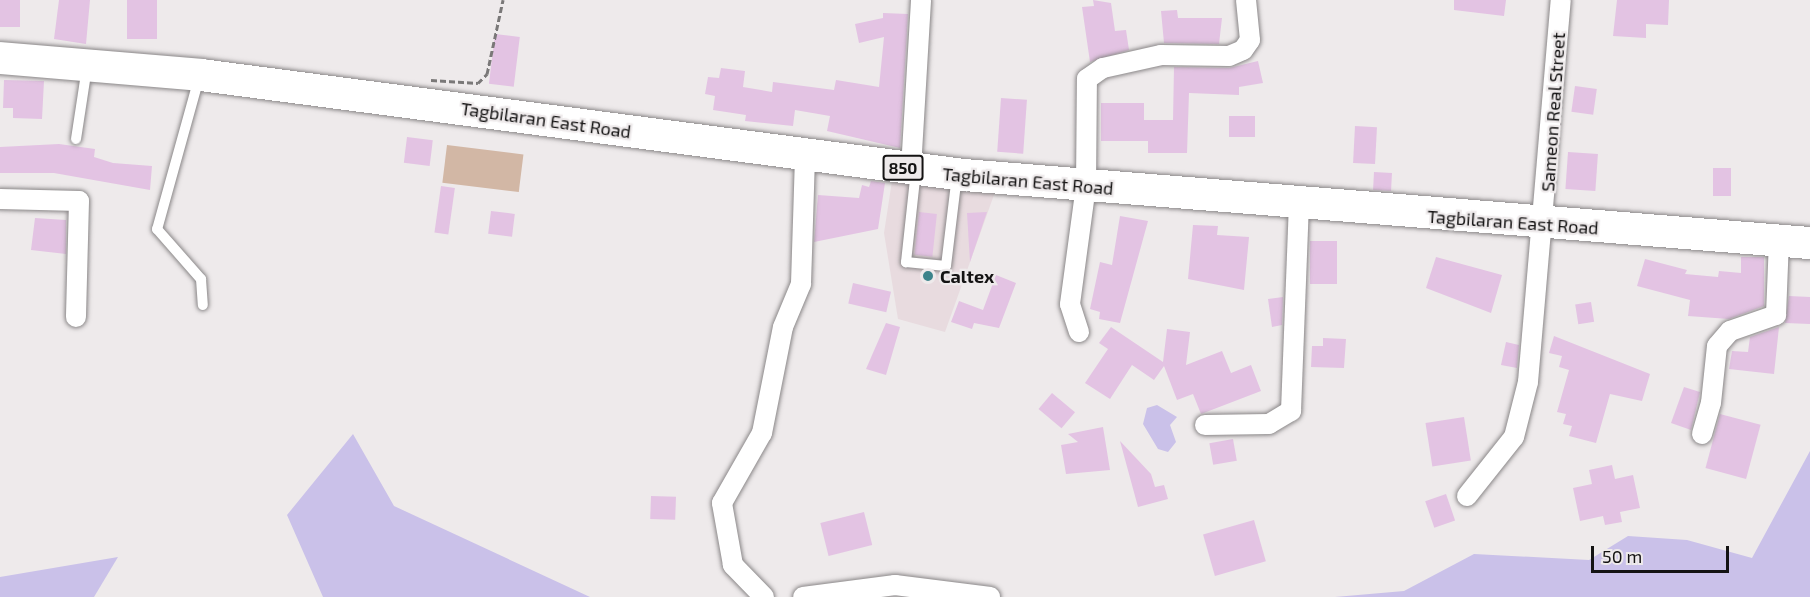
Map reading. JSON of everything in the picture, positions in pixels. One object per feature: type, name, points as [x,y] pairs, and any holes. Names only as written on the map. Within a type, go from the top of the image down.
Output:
[{"type":"main road","name":"Tagbilaran East Road","points":[[0,58],[201,75],[957,175],[1299,206],[1810,243]]},
{"type":"street","points":[[914,170],[921,0]]},
{"type":"street","points":[[1079,332],[1070,304],[1086,186],[1087,79],[1103,68],[1161,55],[1229,56],[1243,50],[1250,40],[1246,0]]},
{"type":"street","name":"Sameon Real Street","points":[[1467,496],[1514,437],[1528,382],[1544,224],[1561,0]]},
{"type":"street","points":[[764,597],[733,565],[722,503],[762,433],[783,327],[801,284],[806,156]]},
{"type":"street","points":[[0,199],[79,201],[76,317]]},
{"type":"street","points":[[1205,425],[1269,424],[1291,411],[1299,206]]},
{"type":"street","points":[[1702,434],[1711,403],[1717,346],[1730,331],[1776,315],[1779,241]]},
{"type":"street","points":[[803,597],[894,585],[990,597]]},
{"type":"lane","points":[[76,139],[87,64]]},
{"type":"lane","points":[[201,75],[157,229],[201,279],[203,305]]},
{"type":"lane","points":[[914,170],[906,262],[946,266],[957,175]]},
{"type":"path","points":[[422,103],[424,82],[437,78],[478,83],[487,74],[503,0]]},
{"type":"shaded area","points":[[447,145],[523,154],[519,192],[442,183]]},
{"type":"shaded area","name":"Caltex","points":[[892,181],[995,192],[945,332],[898,319],[884,233]]},
{"type":"shaded area","points":[[1157,405],[1177,417],[1170,425],[1176,442],[1168,452],[1158,449],[1143,424],[1147,408]]},
{"type":"shaded area","points":[[353,434],[394,506],[590,597],[323,597],[287,515]]},
{"type":"shaded area","points":[[1810,451],[1810,597],[1335,597],[1404,591],[1474,554],[1589,560],[1628,536],[1687,540],[1752,558]]},
{"type":"shaded area","points":[[118,557],[94,597],[0,597],[0,577]]},
{"type":"building","points":[[0,0],[20,0],[20,27],[0,27]]},
{"type":"building","points":[[59,0],[90,0],[86,44],[54,39]]},
{"type":"building","points":[[127,0],[157,0],[157,39],[127,39]]},
{"type":"building","points":[[1093,0],[1111,3],[1115,31],[1126,30],[1129,50],[1090,62],[1082,7],[1094,6]]},
{"type":"building","points":[[1454,0],[1506,0],[1504,16],[1454,10]]},
{"type":"building","points":[[1617,0],[1669,0],[1668,25],[1646,24],[1646,38],[1613,36]]},
{"type":"building","points":[[1177,10],[1178,18],[1222,18],[1219,44],[1164,43],[1161,11]]},
{"type":"building","points":[[883,13],[908,14],[900,148],[827,131],[830,116],[795,110],[793,126],[745,121],[746,115],[713,110],[715,96],[705,94],[708,77],[719,78],[721,68],[745,71],[743,87],[772,92],[773,82],[834,90],[836,80],[879,87],[884,37],[859,43],[855,24],[883,18]]},
{"type":"building","points":[[495,34],[520,37],[514,87],[489,84]]},
{"type":"building","points":[[1258,61],[1263,83],[1239,87],[1239,95],[1189,93],[1187,153],[1148,153],[1148,141],[1101,141],[1101,103],[1144,103],[1144,120],[1173,120],[1174,67],[1229,68]]},
{"type":"building","points":[[4,80],[44,81],[42,119],[13,118],[13,108],[3,108]]},
{"type":"building","points":[[1575,86],[1597,89],[1593,115],[1571,112]]},
{"type":"building","points":[[1001,98],[1027,100],[1023,154],[997,152]]},
{"type":"building","points":[[1229,116],[1255,116],[1255,137],[1229,137]]},
{"type":"building","points":[[1355,126],[1377,127],[1375,164],[1353,163]]},
{"type":"building","points":[[407,137],[433,140],[430,166],[404,163]]},
{"type":"building","points":[[59,144],[95,149],[94,157],[113,163],[152,166],[150,190],[54,173],[0,173],[0,147]]},
{"type":"building","points":[[1568,152],[1598,154],[1595,191],[1565,189]]},
{"type":"building","points":[[1713,168],[1731,168],[1731,196],[1713,196]]},
{"type":"building","points":[[1374,172],[1392,173],[1391,191],[1373,190]]},
{"type":"building","points":[[871,181],[885,183],[878,229],[814,242],[818,195],[859,198],[862,185],[869,187]]},
{"type":"building","points":[[441,186],[455,188],[448,234],[434,233]]},
{"type":"building","points":[[491,211],[515,214],[512,237],[488,234]]},
{"type":"building","points":[[919,212],[937,214],[932,257],[915,255]]},
{"type":"building","points":[[987,212],[970,262],[967,213]]},
{"type":"building","points":[[1120,216],[1148,221],[1120,323],[1099,319],[1100,312],[1090,309],[1100,262],[1112,265]]},
{"type":"building","points":[[35,218],[66,220],[66,254],[31,250]]},
{"type":"building","points":[[1193,225],[1218,226],[1217,235],[1249,237],[1244,290],[1188,279]]},
{"type":"building","points":[[1310,241],[1337,241],[1337,284],[1310,284]]},
{"type":"building","points":[[1436,257],[1502,275],[1491,313],[1426,288]]},
{"type":"building","points":[[1741,257],[1764,257],[1764,306],[1729,319],[1688,316],[1690,300],[1637,286],[1645,259],[1687,270],[1685,274],[1718,277],[1719,271],[1741,273]]},
{"type":"building","points":[[996,275],[1016,283],[999,328],[974,323],[972,329],[951,322],[959,301],[983,310]]},
{"type":"building","points":[[853,283],[891,292],[886,312],[848,303]]},
{"type":"building","points":[[1789,296],[1810,297],[1810,324],[1785,323]]},
{"type":"building","points":[[1283,297],[1282,325],[1272,327],[1268,299]]},
{"type":"building","points":[[1591,302],[1594,322],[1578,324],[1575,305]]},
{"type":"building","points":[[886,323],[900,327],[886,375],[866,369]]},
{"type":"building","points":[[1111,327],[1163,362],[1167,329],[1190,332],[1186,365],[1222,351],[1231,373],[1251,365],[1261,391],[1201,414],[1193,394],[1177,400],[1164,366],[1154,380],[1132,365],[1110,399],[1085,383],[1108,349],[1099,343]]},
{"type":"building","points":[[1779,327],[1774,374],[1729,369],[1732,351],[1748,352],[1750,337]]},
{"type":"building","points":[[1554,336],[1650,374],[1642,401],[1610,394],[1596,443],[1569,436],[1572,426],[1563,424],[1566,414],[1557,412],[1569,370],[1559,367],[1562,356],[1549,353]]},
{"type":"building","points":[[1323,338],[1346,339],[1344,368],[1311,367],[1312,346],[1323,346]]},
{"type":"building","points":[[1506,342],[1519,345],[1517,368],[1501,365]]},
{"type":"building","points":[[1684,387],[1700,392],[1691,430],[1671,423]]},
{"type":"building","points":[[1052,393],[1075,412],[1061,428],[1039,409]]},
{"type":"building","points":[[1720,414],[1761,425],[1746,479],[1706,468]]},
{"type":"building","points":[[1464,417],[1471,460],[1432,467],[1425,423]]},
{"type":"building","points":[[1103,427],[1110,470],[1066,474],[1061,445],[1078,442],[1068,434]]},
{"type":"building","points":[[1233,439],[1237,461],[1213,465],[1209,443]]},
{"type":"building","points":[[1120,441],[1151,474],[1155,487],[1164,485],[1168,499],[1138,507]]},
{"type":"building","points":[[1612,465],[1615,479],[1633,475],[1640,508],[1620,512],[1622,522],[1605,525],[1603,516],[1580,521],[1573,488],[1592,484],[1589,470]]},
{"type":"building","points":[[1446,494],[1455,520],[1434,528],[1425,501]]},
{"type":"building","points":[[651,496],[676,497],[675,520],[650,519]]},
{"type":"building","points":[[864,512],[872,545],[829,556],[820,523]]},
{"type":"building","points":[[1254,520],[1266,561],[1215,576],[1203,535]]},
{"type":"place","name":"Caltex","points":[[928,276]]}]
